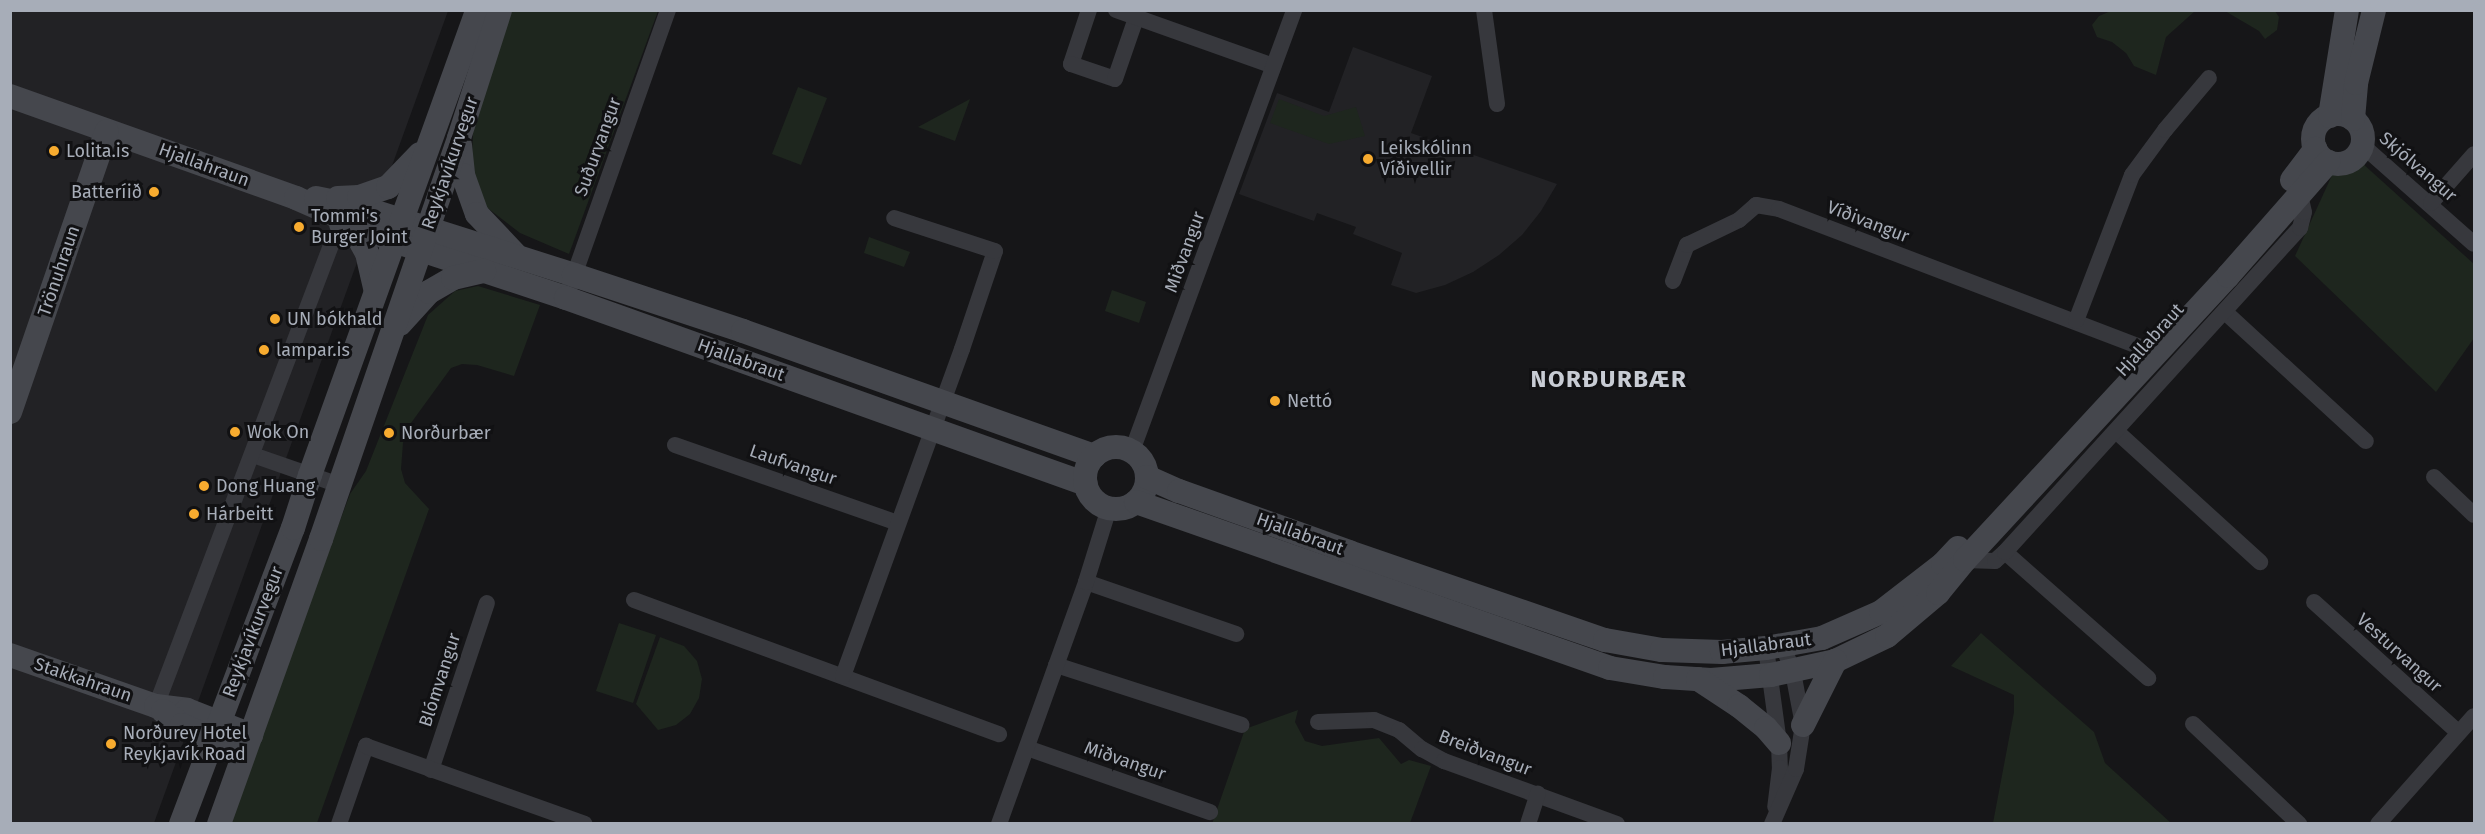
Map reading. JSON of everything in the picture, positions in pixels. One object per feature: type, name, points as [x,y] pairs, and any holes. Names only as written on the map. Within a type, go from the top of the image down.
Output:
[{"type":"main road","name":"Reykjavíkurvegur","points":[[181,824],[293,528],[477,10]]},
{"type":"main road","name":"Reykjavíkurvegur","points":[[219,824],[424,240],[500,10]]},
{"type":"main road","points":[[2342,118],[2347,10]]},
{"type":"main road","points":[[2342,118],[2356,83],[2374,10]]},
{"type":"main road","name":"Hjallahraun","points":[[10,96],[296,198],[398,231]]},
{"type":"main road","points":[[2342,118],[2361,129],[2362,145],[2353,159],[2345,163],[2322,155],[2313,141],[2318,126],[2342,118]]},
{"type":"main road","name":"Trönuhraun","points":[[10,412],[107,131]]},
{"type":"main road","points":[[459,138],[463,175],[477,214],[519,258]]},
{"type":"main road","points":[[320,204],[359,197],[388,187],[428,146]]},
{"type":"main road","name":"Hjallabraut","points":[[1147,477],[1179,491],[1349,552],[1605,640],[1673,651],[1722,652],[1775,647],[1822,638],[1881,612],[1943,564],[2300,194],[2322,155]]},
{"type":"main road","name":"Hjallabraut","points":[[1136,502],[1567,654],[1639,674],[1698,679],[1782,673],[1835,661],[1872,645],[1904,624],[1938,593],[2150,350],[2299,172],[2322,155]]},
{"type":"main road","points":[[320,204],[358,237],[367,253],[376,292]]},
{"type":"main road","name":"Hjallabraut","points":[[398,231],[424,240],[488,271],[1086,484]]},
{"type":"main road","name":"Hjallabraut","points":[[424,240],[519,258],[574,275],[1094,456]]},
{"type":"main road","points":[[391,335],[429,292],[453,278],[488,271]]},
{"type":"main road","points":[[1119,447],[1132,451],[1143,462],[1147,477],[1146,486],[1136,502],[1119,509],[1109,508],[1096,502],[1086,484],[1088,466],[1094,456],[1106,449],[1119,447]]},
{"type":"main road","name":"Stakkahraun","points":[[10,655],[156,706],[187,710],[215,730],[248,743]]},
{"type":"main road","points":[[1803,725],[1835,661]]},
{"type":"main road","points":[[1698,679],[1739,706],[1766,728],[1779,744]]},
{"type":"street","name":"Suðurvangur","points":[[566,298],[668,10]]},
{"type":"street","points":[[1089,10],[1071,64],[1115,79],[1137,18]]},
{"type":"street","points":[[1116,10],[1273,66]]},
{"type":"street","name":"Miðvangur","points":[[1132,451],[1294,10]]},
{"type":"street","points":[[1484,10],[1497,104]]},
{"type":"street","points":[[2076,321],[2132,175],[2209,78]]},
{"type":"street","name":"Skjólvangur","points":[[2362,145],[2431,203],[2475,244]]},
{"type":"street","points":[[2431,203],[2475,154]]},
{"type":"street","name":"Hjallabraut","points":[[1965,560],[1995,561],[2005,552],[2225,312],[2300,228],[2304,212],[2300,194]]},
{"type":"street","name":"Víðivangur","points":[[1673,281],[1687,245],[1739,220],[1756,205],[1779,209],[2150,350]]},
{"type":"street","points":[[843,676],[943,402],[995,250],[894,218]]},
{"type":"street","points":[[156,706],[333,242]]},
{"type":"street","points":[[2225,312],[2366,441]]},
{"type":"street","points":[[2116,431],[2260,562]]},
{"type":"street","name":"Laufvangur","points":[[675,445],[898,523]]},
{"type":"street","points":[[253,454],[339,485]]},
{"type":"street","points":[[2434,477],[2475,515]]},
{"type":"street","points":[[999,824],[1086,582],[1109,508]]},
{"type":"street","points":[[2005,552],[2148,678]]},
{"type":"street","points":[[1086,582],[1236,634]]},
{"type":"street","points":[[634,600],[999,734]]},
{"type":"street","name":"Vesturvangur","points":[[2314,602],[2458,733]]},
{"type":"street","name":"Blómvangur","points":[[431,770],[487,603]]},
{"type":"street","points":[[1773,823],[1797,769],[1803,725],[1782,673],[1775,647]]},
{"type":"street","points":[[1056,665],[1242,725]]},
{"type":"street","points":[[1773,823],[1780,768],[1782,673]]},
{"type":"street","points":[[2378,824],[2475,716]]},
{"type":"street","name":"Breiðvangur","points":[[1318,722],[1354,718],[1374,720],[1399,730],[1422,749],[1444,761],[1617,824]]},
{"type":"street","points":[[2193,724],[2299,824]]},
{"type":"street","points":[[339,824],[366,746],[585,824]]},
{"type":"street","name":"Miðvangur","points":[[1027,748],[1210,812]]},
{"type":"street","name":"Breiðvangur","points":[[1528,824],[1538,794]]},
{"type":"shaded area","points":[[10,11],[448,11],[154,823],[11,823]]},
{"type":"shaded area","points":[[506,11],[658,11],[569,254],[520,233],[485,206],[476,189],[472,156],[474,113]]},
{"type":"shaded area","points":[[2111,11],[2195,11],[2166,37],[2156,75],[2134,66],[2126,53],[2112,42],[2097,37],[2092,25],[2099,16]]},
{"type":"shaded area","points":[[2225,11],[2275,11],[2279,17],[2277,30],[2265,39],[2259,31]]},
{"type":"shaded area","name":"Leikskólinn Víðivellir","points":[[1353,47],[1432,76],[1411,133],[1557,184],[1541,211],[1522,235],[1499,255],[1473,272],[1445,285],[1416,293],[1391,285],[1402,253],[1353,234],[1356,227],[1317,213],[1314,221],[1239,194],[1277,93],[1329,112]]},
{"type":"shaded area","points":[[798,87],[827,98],[801,165],[772,154]]},
{"type":"shaded area","points":[[970,99],[955,141],[918,127]]},
{"type":"shaded area","points":[[1279,99],[1324,116],[1356,107],[1365,136],[1329,144],[1270,123]]},
{"type":"shaded area","points":[[2362,163],[2474,264],[2474,338],[2436,392],[2295,256],[2333,173]]},
{"type":"shaded area","points":[[869,237],[910,252],[904,267],[864,253]]},
{"type":"shaded area","points":[[478,286],[540,305],[514,376],[477,365],[462,364],[451,368],[411,423],[403,443],[401,469],[405,483],[429,509],[317,823],[227,824],[350,494],[366,471],[428,315],[455,291]]},
{"type":"shaded area","points":[[1112,290],[1146,302],[1139,323],[1105,311]]},
{"type":"shaded area","points":[[619,623],[656,635],[633,703],[596,691]]},
{"type":"shaded area","points":[[1981,633],[2094,732],[2105,763],[2171,823],[1993,823],[2014,712],[2014,695],[1951,666]]},
{"type":"shaded area","points":[[660,637],[684,646],[697,661],[702,679],[699,698],[690,714],[676,725],[658,730],[636,704]]},
{"type":"shaded area","points":[[1298,710],[1295,722],[1305,741],[1322,746],[1379,738],[1401,764],[1409,760],[1431,766],[1410,823],[1212,824],[1245,729]]},
{"type":"place","name":"Lolita.is","points":[[54,151]]},
{"type":"place","name":"Leikskólinn Víðivellir","points":[[1368,159]]},
{"type":"place","name":"Batteríið","points":[[154,192]]},
{"type":"place","name":"Tommi's Burger Joint","points":[[299,227]]},
{"type":"place","name":"UN bókhald","points":[[275,319]]},
{"type":"place","name":"lampar.is","points":[[264,350]]},
{"type":"place","name":"Nettó","points":[[1275,401]]},
{"type":"place","name":"Wok On","points":[[235,432]]},
{"type":"place","name":"Norðurbær","points":[[389,433]]},
{"type":"place","name":"Dong Huang","points":[[204,486]]},
{"type":"place","name":"Hárbeitt","points":[[194,514]]},
{"type":"place","name":"Norðurey Hotel Reykjavík Road","points":[[111,744]]},
{"type":"district","name":"NORÐURBÆR","points":[[1609,380]]}]
